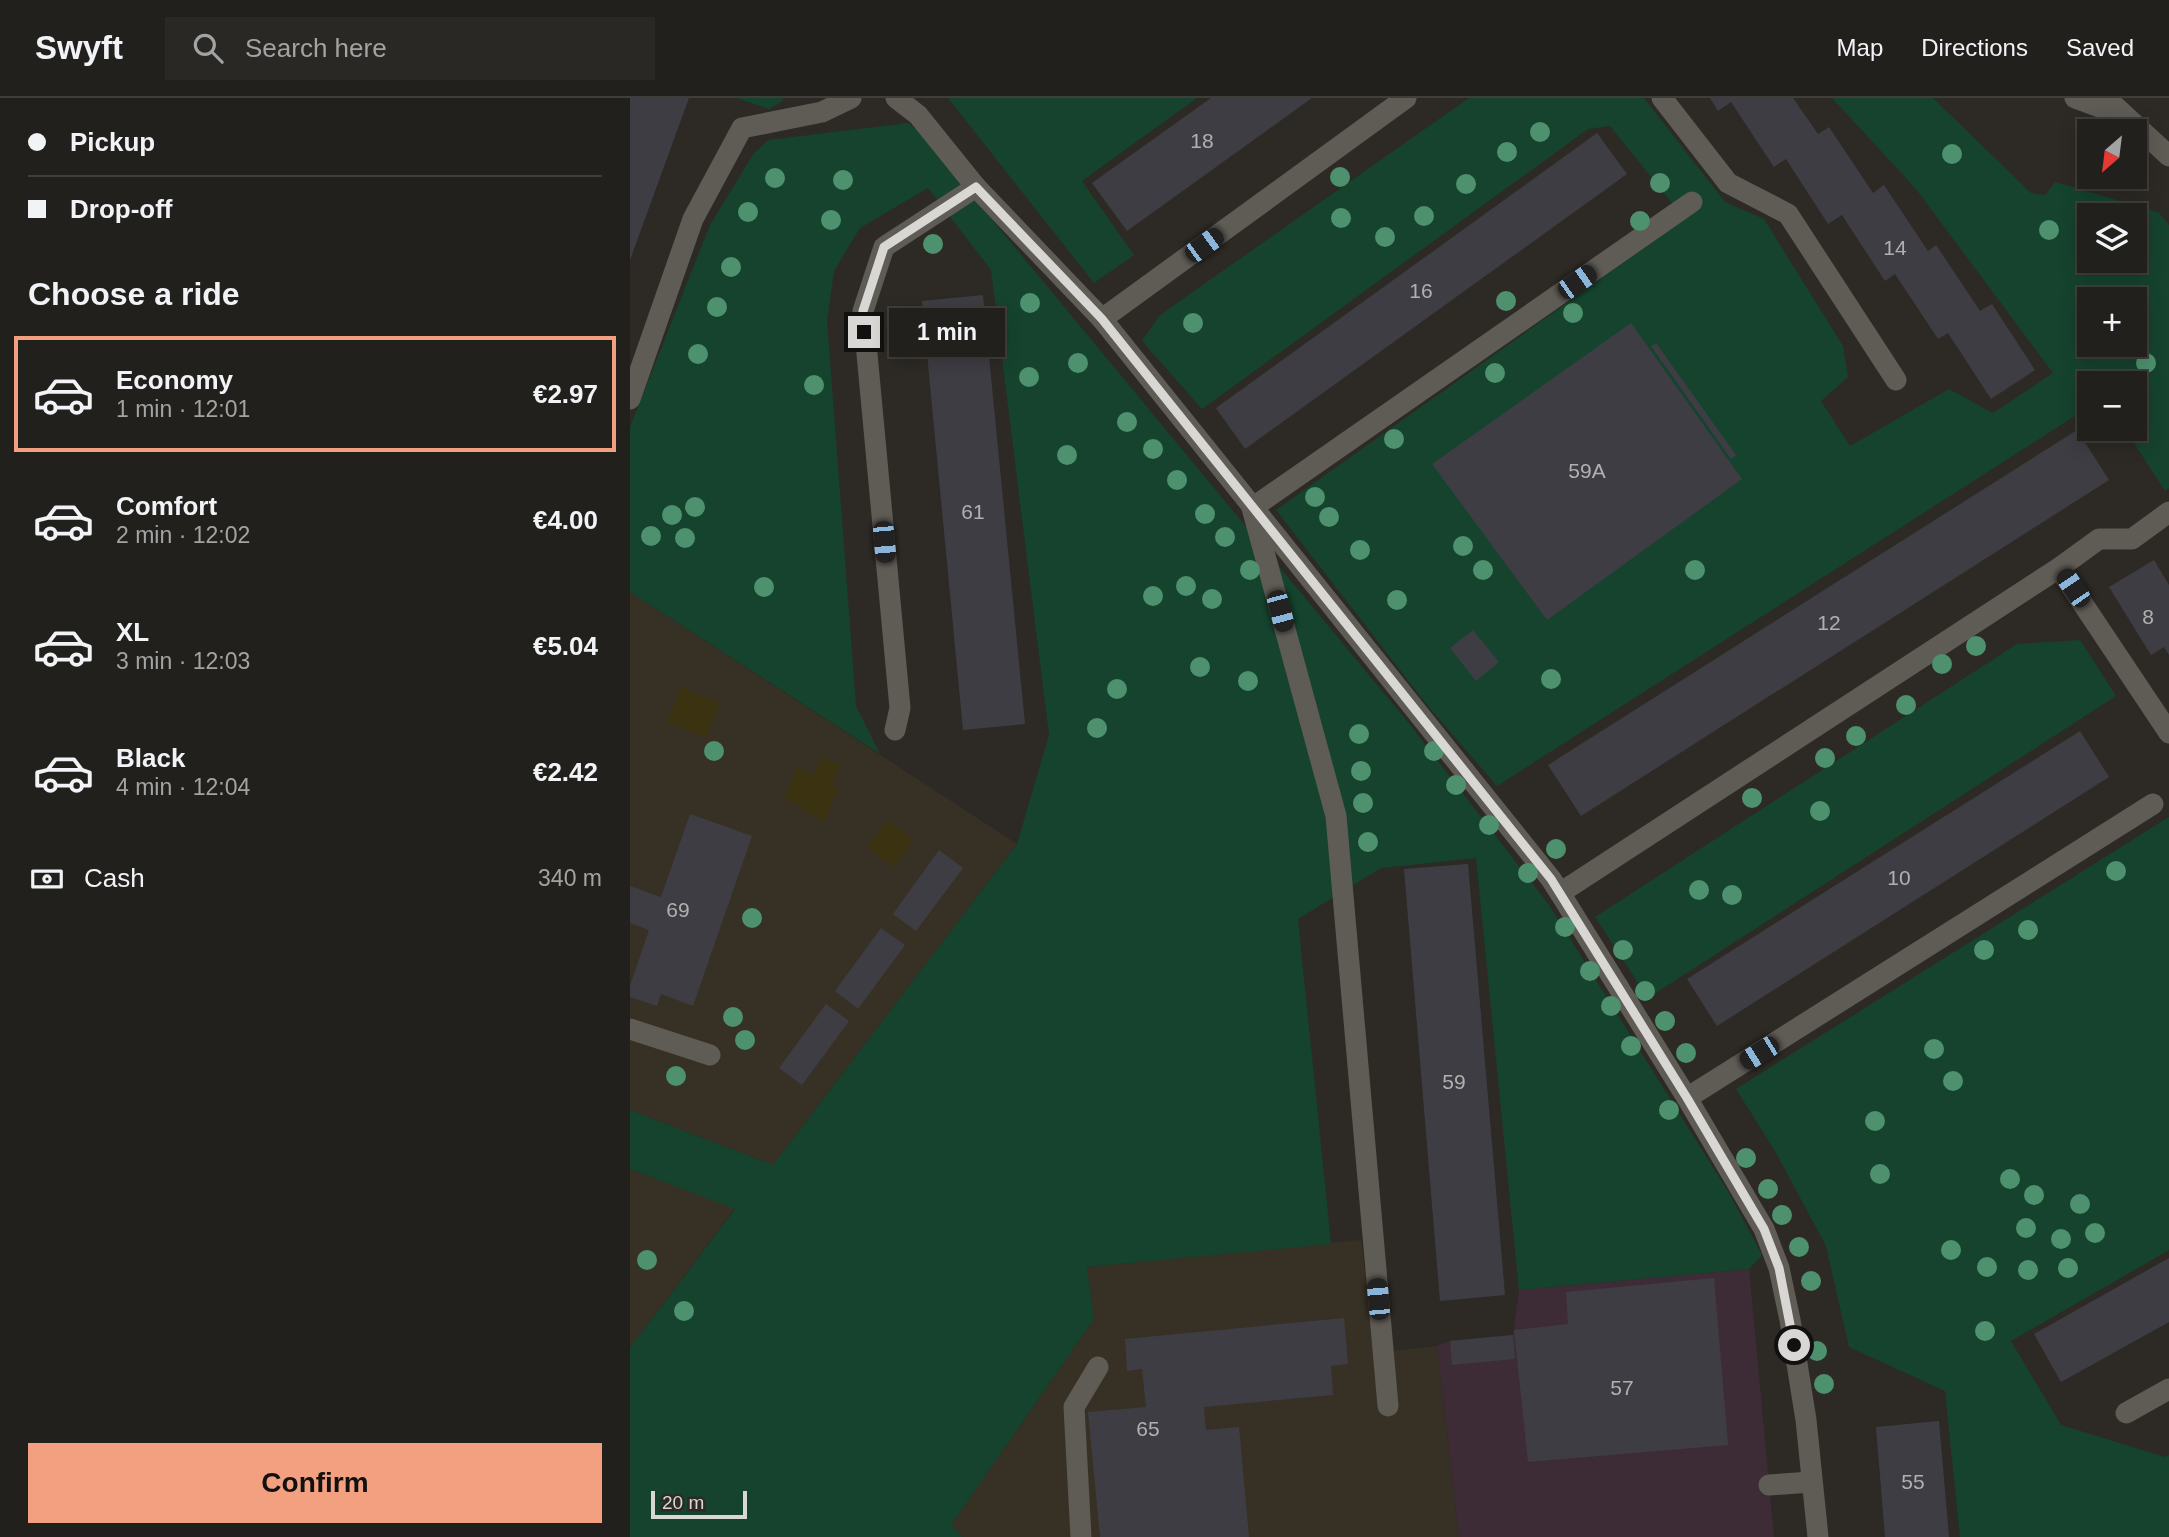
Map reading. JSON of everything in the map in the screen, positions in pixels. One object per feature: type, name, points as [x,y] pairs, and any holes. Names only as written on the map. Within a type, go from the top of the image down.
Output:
[{"type":"street","points":[[630,399],[693,219],[742,128],[822,112],[852,98]]},
{"type":"street","points":[[896,98],[918,114],[976,187],[1102,319],[1560,892],[1764,1229],[1779,1268],[1790,1320],[1806,1420],[1818,1537]]},
{"type":"street","points":[[1102,319],[1406,98]]},
{"type":"street","points":[[1662,98],[1728,183],[1788,214],[1896,380]]},
{"type":"street","points":[[2075,98],[2127,117]]},
{"type":"street","points":[[2106,98],[2169,156]]},
{"type":"street","points":[[895,730],[900,708],[863,311],[884,247],[976,187]]},
{"type":"street","points":[[1252,508],[1692,202]]},
{"type":"street","points":[[1252,508],[1336,816],[1388,1406]]},
{"type":"street","points":[[1560,892],[2059,568],[2099,539],[2132,539],[2169,512]]},
{"type":"street","points":[[2059,568],[2169,733]]},
{"type":"street","points":[[1687,1098],[2153,804]]},
{"type":"street","points":[[630,1029],[710,1055]]},
{"type":"street","points":[[1081,1537],[1074,1407],[1098,1367]]},
{"type":"street","points":[[2126,1413],[2169,1389]]},
{"type":"street","points":[[1769,1485],[1811,1482]]},
{"type":"shaded area","points":[[630,592],[1017,844],[773,1165],[630,1110]]},
{"type":"shaded area","points":[[630,1169],[735,1208],[630,1348]]},
{"type":"shaded area","points":[[1361,1240],[1375,1353],[1437,1346],[1459,1537],[963,1537],[950,1526],[1094,1319],[1087,1267]]},
{"type":"shaded area","points":[[1749,1269],[1774,1537],[1459,1537],[1437,1346],[1450,1341],[1513,1335],[1519,1290]]},
{"type":"green space","points":[[737,98],[784,98],[769,109]]},
{"type":"green space","points":[[948,98],[1197,98],[1082,181],[1134,255],[1094,283]]},
{"type":"green space","points":[[1469,98],[1644,98],[1725,202],[1764,219],[1843,346],[1848,377],[1821,401],[1850,446],[1949,389],[1993,413],[2053,373],[1916,189],[1832,98],[1933,98],[2031,193],[2045,195],[2055,182],[2127,203],[2077,203],[2077,273],[2147,273],[2147,209],[2158,212],[2169,225],[2169,488],[2165,491],[2133,441],[2147,441],[2147,371],[2077,371],[2077,415],[1497,786],[1428,706],[1276,510],[1685,219],[1610,126],[1588,129],[1202,409],[1142,341],[1160,315]]},
{"type":"green space","points":[[908,123],[929,138],[998,227],[1407,721],[1549,905],[1729,1193],[1762,1255],[1749,1269],[1519,1290],[1476,858],[1381,868],[1298,919],[1331,1244],[1087,1267],[1094,1319],[951,1525],[963,1537],[630,1537],[630,1348],[735,1209],[630,1169],[630,1110],[773,1165],[1017,844],[1049,735],[991,270],[928,188],[860,228],[834,271],[827,320],[856,706],[880,754],[630,592],[630,427],[710,225],[754,153],[768,140]]},
{"type":"green space","points":[[2080,640],[2116,696],[1648,998],[1595,917],[2017,644]]},
{"type":"green space","points":[[2169,817],[2169,1250],[2011,1341],[2061,1425],[2165,1457],[2169,1455],[2169,1537],[1960,1537],[1945,1391],[1849,1347],[1826,1246],[1775,1151],[1736,1089]]},
{"type":"sand","points":[[681,687],[720,703],[706,738],[667,722]]},
{"type":"sand","points":[[822,756],[840,765],[832,786],[838,789],[825,821],[784,799],[796,768],[814,775]]},
{"type":"sand","points":[[887,820],[914,840],[894,867],[867,847]]},
{"type":"building","points":[[630,98],[689,98],[630,260]]},
{"type":"building","points":[[1211,98],[1312,98],[1127,231],[1092,183]]},
{"type":"building","points":[[1710,98],[1793,98],[1818,134],[1829,127],[1873,193],[1884,185],[1928,251],[1936,245],[1980,311],[1992,304],[2035,370],[1991,399],[1948,333],[1938,339],[1895,274],[1885,281],[1842,215],[1828,224],[1786,159],[1774,167],[1731,102],[1718,111]]},
{"type":"building","points":[[1597,133],[1627,174],[1245,449],[1216,408]]},
{"type":"building","points":[[983,295],[1025,724],[963,730],[922,301]]},
{"type":"building","points":[[1631,323],[1742,479],[1547,620],[1432,464]]},
{"type":"building","points":[[1656,343],[1736,455],[1731,459],[1651,346]]},
{"type":"building","points":[[2077,430],[2077,441],[2084,441],[2109,480],[1581,816],[1548,765]]},
{"type":"building","points":[[2154,560],[2169,585],[2169,655],[2164,647],[2151,655],[2109,587]]},
{"type":"building","points":[[1473,630],[1499,662],[1476,681],[1450,648]]},
{"type":"building","points":[[2080,731],[2109,777],[1717,1026],[1687,979]]},
{"type":"building","points":[[690,814],[752,836],[693,1006],[661,994],[657,1006],[630,997],[630,986],[649,930],[630,923],[630,886],[661,897]]},
{"type":"building","points":[[939,850],[963,868],[916,931],[893,914]]},
{"type":"building","points":[[1468,864],[1505,1295],[1440,1301],[1404,869]]},
{"type":"building","points":[[881,928],[905,945],[858,1009],[835,991]]},
{"type":"building","points":[[826,1004],[849,1021],[802,1085],[779,1068]]},
{"type":"building","points":[[2169,1258],[2169,1322],[2061,1382],[2034,1334]]},
{"type":"building","points":[[1714,1278],[1728,1445],[1528,1462],[1514,1330],[1568,1324],[1566,1292]]},
{"type":"building","points":[[1344,1318],[1348,1364],[1331,1366],[1333,1395],[1204,1407],[1206,1430],[1239,1427],[1249,1537],[1100,1537],[1088,1412],[1146,1407],[1142,1369],[1127,1371],[1125,1339]]},
{"type":"building","points":[[1513,1335],[1515,1359],[1452,1365],[1450,1341]]},
{"type":"building","points":[[1939,1421],[1949,1537],[1885,1537],[1876,1427]]},
{"type":"route","points":[[864,332],[863,311],[884,247],[976,187],[1102,319],[1551,879],[1687,1098],[1764,1229],[1779,1268],[1794,1345]]}]
